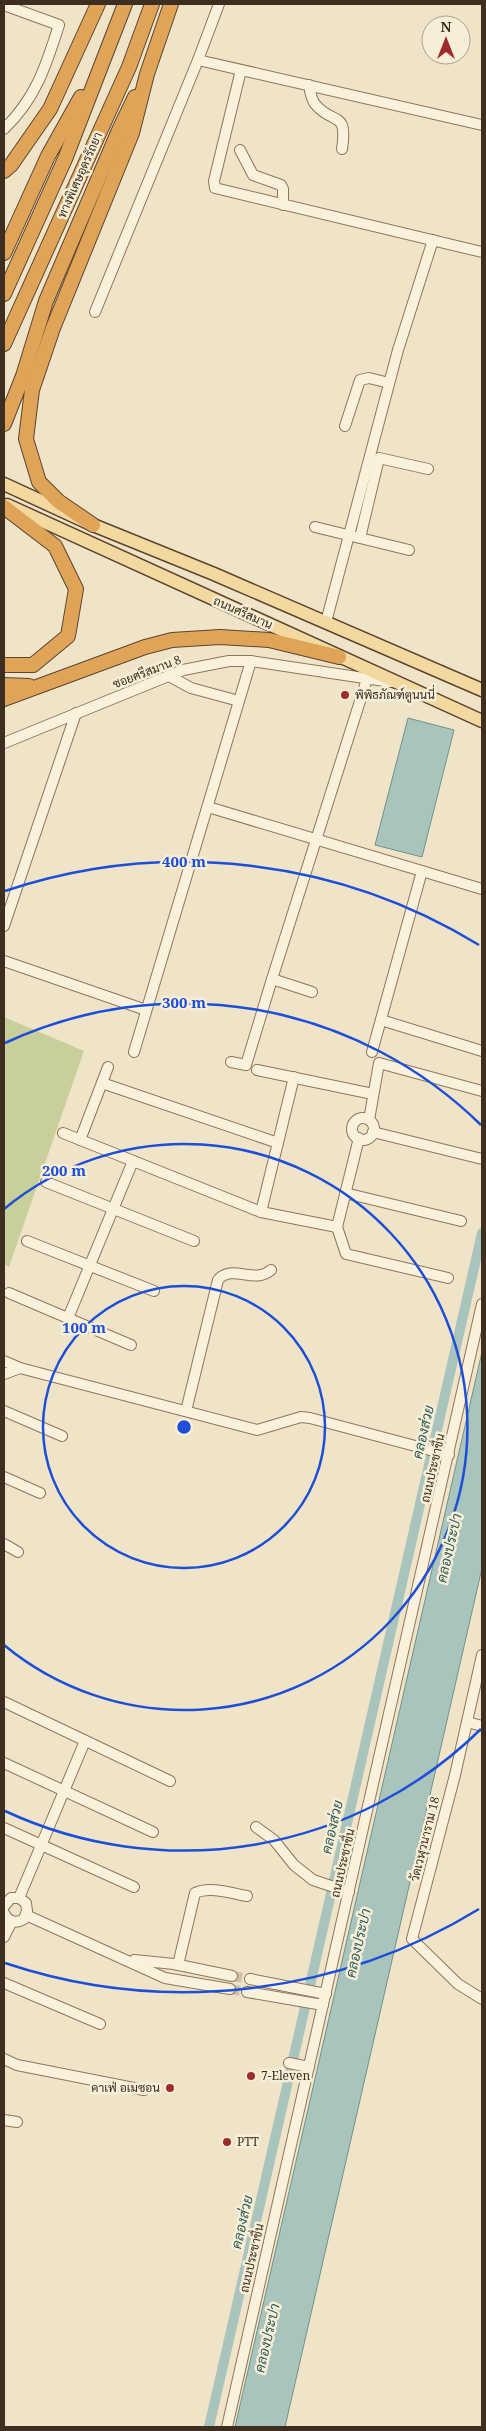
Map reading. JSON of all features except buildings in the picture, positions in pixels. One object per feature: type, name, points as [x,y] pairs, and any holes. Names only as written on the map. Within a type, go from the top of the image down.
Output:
[{"type":"highway","points":[[4,171],[11,165],[50,109],[98,4]]},
{"type":"highway","name":"ทางพิเศษอุดรรัถยา","points":[[4,294],[65,159],[125,4]]},
{"type":"highway","name":"ทางพิเศษอุดรรัถยา","points":[[4,344],[129,67],[152,4]]},
{"type":"highway","points":[[4,424],[24,376],[46,301],[120,128],[146,74],[171,4]]},
{"type":"highway","points":[[4,253],[48,156],[104,56]]},
{"type":"highway","points":[[93,525],[58,501],[39,482],[26,439],[32,390],[53,328],[132,133],[146,74]]},
{"type":"highway","points":[[4,505],[55,546],[76,589],[68,636],[33,665],[4,665]]},
{"type":"highway","points":[[4,699],[145,647],[172,640],[220,637],[269,640],[339,657]]},
{"type":"highway","points":[[4,685],[35,686]]},
{"type":"main road","name":"ถนนศรีสมาน","points":[[4,484],[93,525],[326,622],[482,690]]},
{"type":"main road","name":"ถนนศรีสมาน","points":[[4,505],[482,721]]},
{"type":"street","points":[[95,312],[219,4]]},
{"type":"street","points":[[4,129],[28,102],[42,77],[59,25],[10,6]]},
{"type":"street","points":[[198,60],[482,125]]},
{"type":"street","points":[[241,70],[214,181],[215,188],[482,252]]},
{"type":"street","points":[[309,85],[315,104],[339,120],[344,127],[342,149]]},
{"type":"street","points":[[240,150],[254,175],[281,185],[283,189],[283,205]]},
{"type":"street","points":[[326,622],[389,383],[433,240]]},
{"type":"street","points":[[345,426],[360,380],[369,378],[389,383]]},
{"type":"street","points":[[360,538],[379,458],[428,470]]},
{"type":"street","points":[[314,527],[409,550]]},
{"type":"street","name":"ซอยศรีสมาน 8","points":[[4,743],[169,676],[206,665],[229,661],[251,661],[395,682]]},
{"type":"street","points":[[134,1052],[251,661]]},
{"type":"street","points":[[169,676],[190,688],[239,701]]},
{"type":"street","points":[[230,1062],[246,1065],[367,679]]},
{"type":"street","points":[[4,926],[76,713]]},
{"type":"street","points":[[208,807],[316,841],[482,889]]},
{"type":"street","points":[[372,1052],[422,871]]},
{"type":"street","points":[[4,961],[146,1010]]},
{"type":"street","points":[[272,979],[312,992]]},
{"type":"street","points":[[381,1020],[482,1051]]},
{"type":"street","points":[[369,1120],[379,1064],[482,1091]]},
{"type":"street","points":[[80,1140],[108,1067]]},
{"type":"street","points":[[257,1070],[374,1094]]},
{"type":"street","points":[[261,1212],[294,1077]]},
{"type":"street","points":[[102,1084],[278,1143]]},
{"type":"street","points":[[362,1118],[369,1120],[373,1125],[373,1132],[368,1138],[359,1138],[352,1131],[353,1124],[362,1118]]},
{"type":"street","points":[[373,1132],[482,1159]]},
{"type":"street","points":[[62,1133],[261,1212],[337,1227]]},
{"type":"street","points":[[359,1138],[337,1227],[346,1254],[448,1278]]},
{"type":"street","points":[[68,1318],[133,1161]]},
{"type":"street","points":[[46,1182],[194,1241]]},
{"type":"street","points":[[345,1193],[460,1221]]},
{"type":"street","points":[[27,1241],[154,1291]]},
{"type":"street","points":[[186,1411],[218,1280],[222,1274],[230,1272],[258,1277],[271,1270]]},
{"type":"street","points":[[9,1294],[131,1345]]},
{"type":"street","name":"ถนนประชาชื่น","points":[[226,2427],[306,2066],[326,1994],[482,1304]]},
{"type":"street","points":[[4,1361],[20,1368],[257,1430],[301,1418],[310,1418],[449,1455]]},
{"type":"street","points":[[4,1374],[20,1368]]},
{"type":"street","points":[[4,1411],[62,1436]]},
{"type":"street","points":[[4,1477],[40,1493]]},
{"type":"street","points":[[4,1544],[18,1552]]},
{"type":"street","name":"วัดเวฬุวนาราม 18","points":[[482,1655],[412,1939],[458,1984],[482,1998]]},
{"type":"street","points":[[4,1702],[170,1781]]},
{"type":"street","points":[[467,1722],[482,1726]]},
{"type":"street","points":[[19,1898],[85,1741]]},
{"type":"street","points":[[4,1763],[153,1832]]},
{"type":"street","points":[[256,1827],[274,1840],[294,1865],[312,1880],[349,1892]]},
{"type":"street","points":[[4,1828],[134,1888]]},
{"type":"street","points":[[178,1965],[195,1893],[209,1890],[247,1896]]},
{"type":"street","points":[[4,1906],[11,1898],[19,1898],[26,1903],[26,1916]]},
{"type":"street","points":[[4,1914],[12,1921],[20,1921],[26,1916]]},
{"type":"street","points":[[26,1916],[166,1978],[230,1989]]},
{"type":"street","points":[[4,1937],[12,1921]]},
{"type":"street","points":[[128,1960],[178,1965],[232,1976]]},
{"type":"street","points":[[250,1979],[326,1994]]},
{"type":"street","points":[[4,1983],[100,2024]]},
{"type":"street","points":[[248,1992],[323,2005]]},
{"type":"street","points":[[4,2059],[17,2065],[144,2090]]},
{"type":"street","points":[[289,2063],[306,2066]]},
{"type":"street","points":[[4,2120],[17,2122]]},
{"type":"green space","points":[[4,1017],[84,1051],[9,1267],[4,1264]]},
{"type":"water","points":[[408,718],[454,730],[422,857],[375,845]]},
{"type":"water","name":"คลองประปา","points":[[482,1352],[482,1568],[285,2427],[235,2427]]},
{"type":"waterway","name":"คลองส่วย","points":[[209,2427],[482,1233]]},
{"type":"tunnel","points":[[232,1976],[250,1979]]},
{"type":"tunnel","points":[[230,1989],[247,1992]]},
{"type":"place","name":"พิพิธภัณฑ์ตูนนนี่","points":[[345,695]]},
{"type":"place","name":"7-Eleven","points":[[251,2076]]},
{"type":"place","name":"คาเฟ่ อเมซอน","points":[[170,2088]]},
{"type":"place","name":"PTT","points":[[227,2142]]}]
